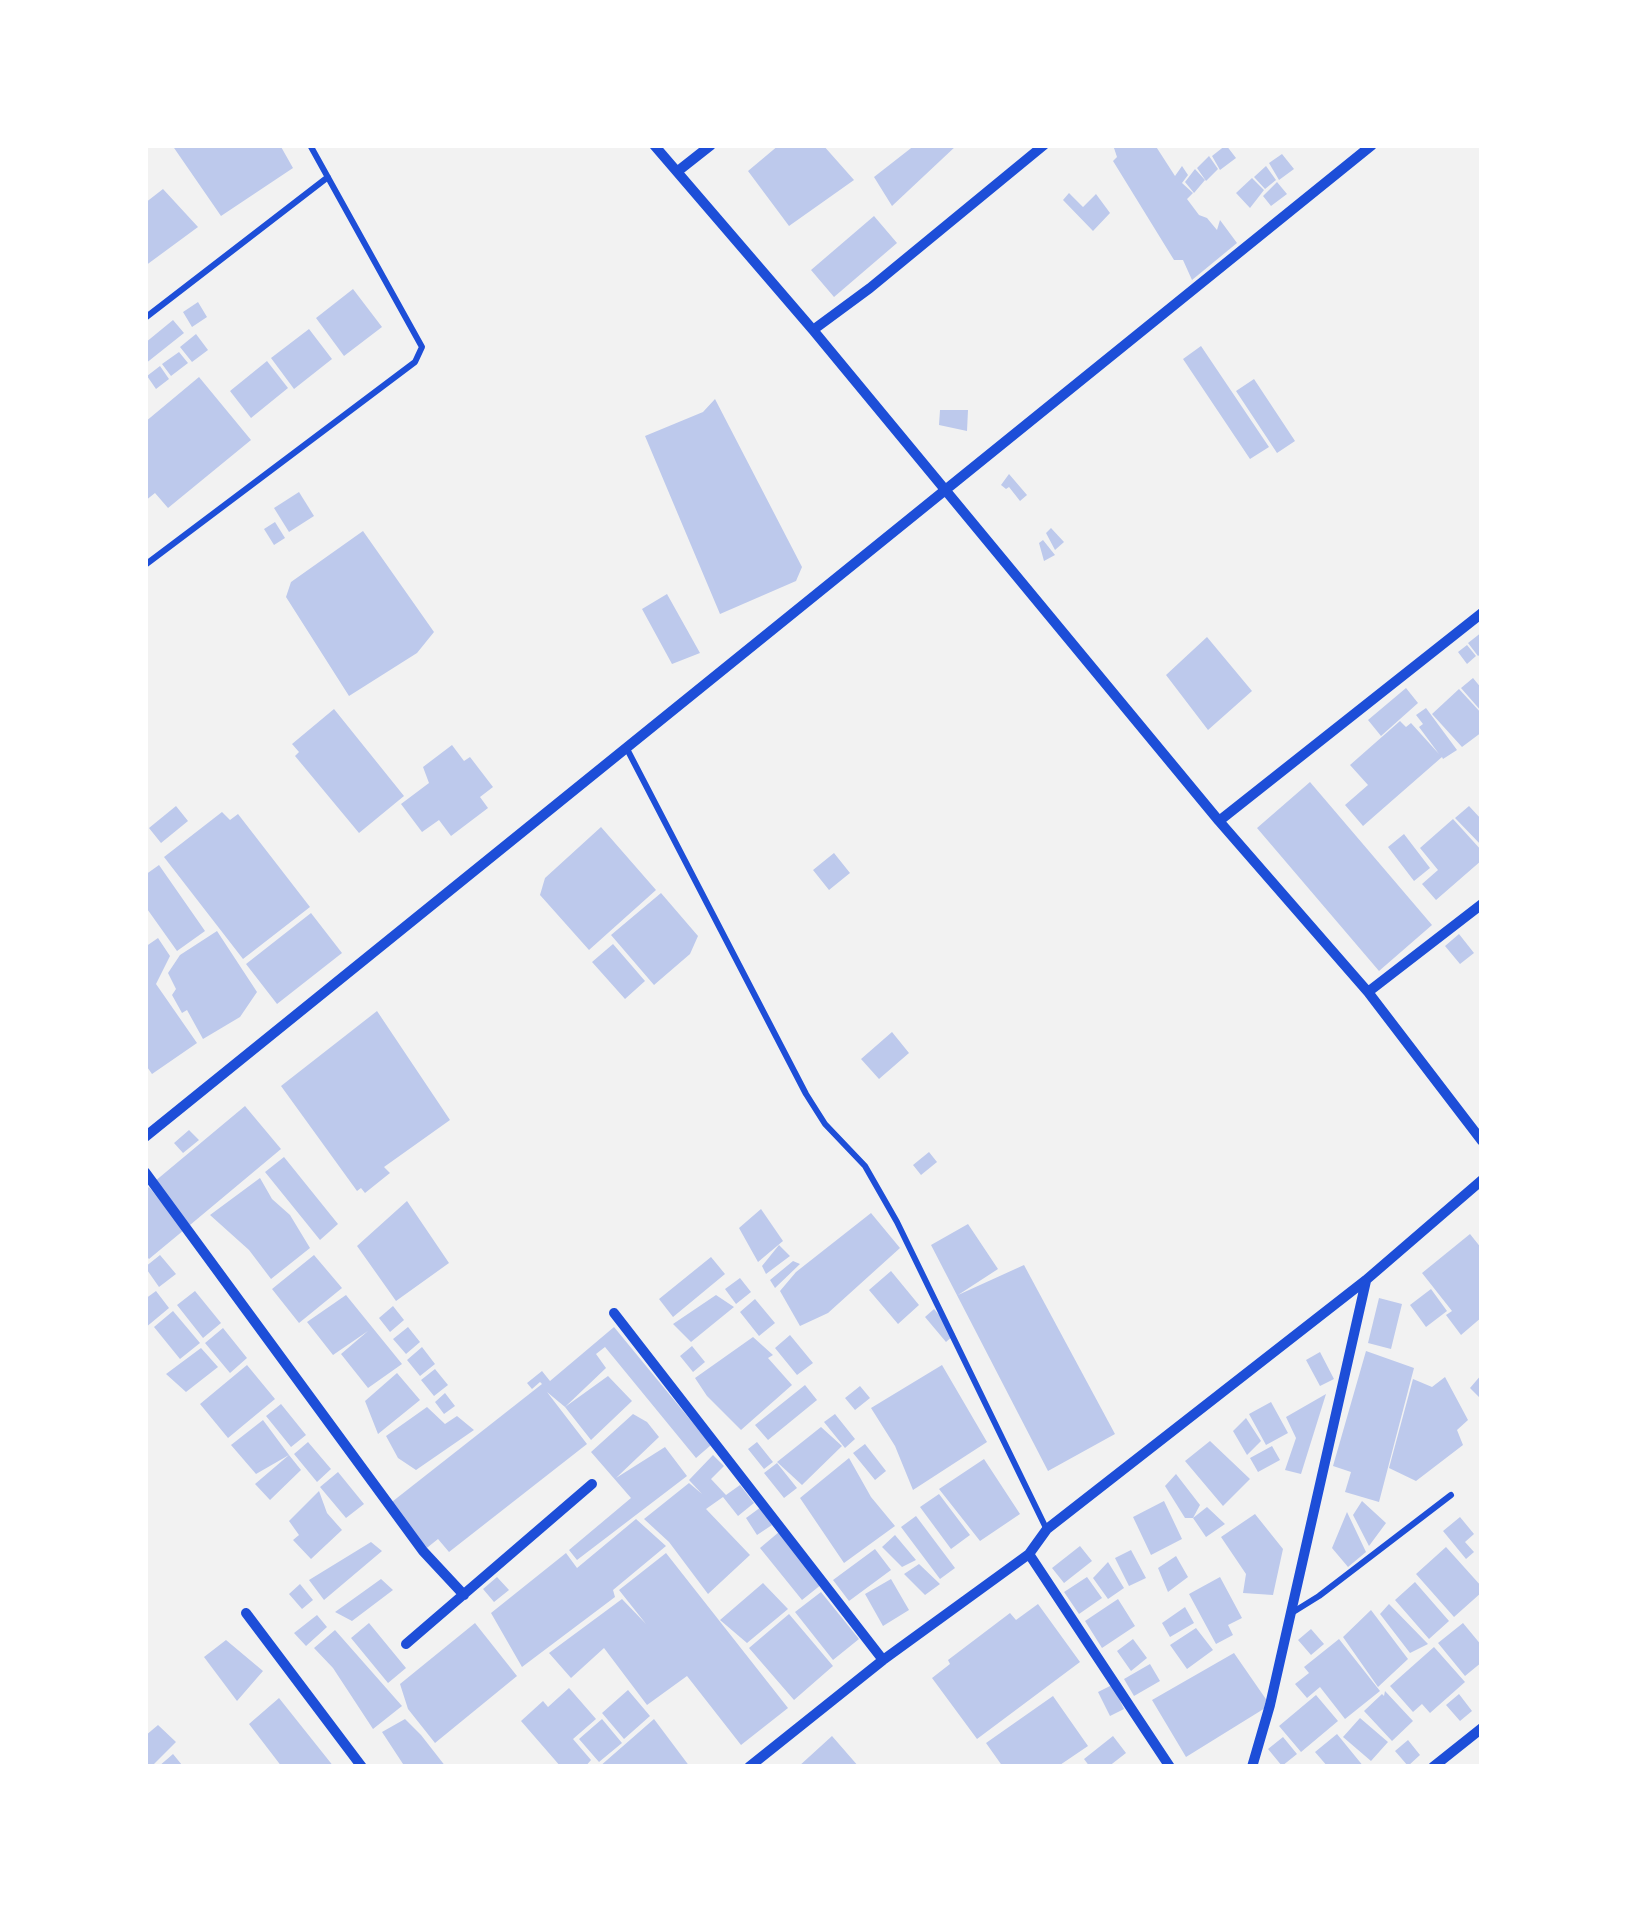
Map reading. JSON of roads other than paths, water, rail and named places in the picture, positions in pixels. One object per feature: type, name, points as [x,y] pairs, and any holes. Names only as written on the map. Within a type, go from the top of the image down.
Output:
[{"type":"street","points":[[654,145],[813,330],[1218,821],[1368,992],[1482,1141]]},
{"type":"street","points":[[678,171],[712,145]]},
{"type":"street","points":[[813,330],[1044,145]]},
{"type":"street","points":[[145,1137],[1372,145]]},
{"type":"street","points":[[1218,821],[1482,613]]},
{"type":"street","points":[[1368,992],[1482,904]]},
{"type":"street","points":[[145,1172],[423,1551],[464,1594]]},
{"type":"street","points":[[749,1767],[883,1660],[1029,1554],[1047,1529],[1366,1280],[1482,1180]]},
{"type":"street","points":[[1252,1767],[1366,1280]]},
{"type":"street","points":[[614,1312],[883,1660]]},
{"type":"street","points":[[406,1644],[592,1484]]},
{"type":"street","points":[[1029,1554],[1170,1767]]},
{"type":"street","points":[[246,1612],[362,1767]]},
{"type":"street","points":[[1433,1767],[1482,1728]]},
{"type":"lane","points":[[145,565],[415,362],[422,347],[310,145]]},
{"type":"lane","points":[[145,318],[328,177]]},
{"type":"lane","points":[[627,749],[806,1094],[825,1124],[864,1166],[897,1222],[1047,1529]]},
{"type":"lane","points":[[1289,1614],[1320,1596],[1451,1495]]}]
